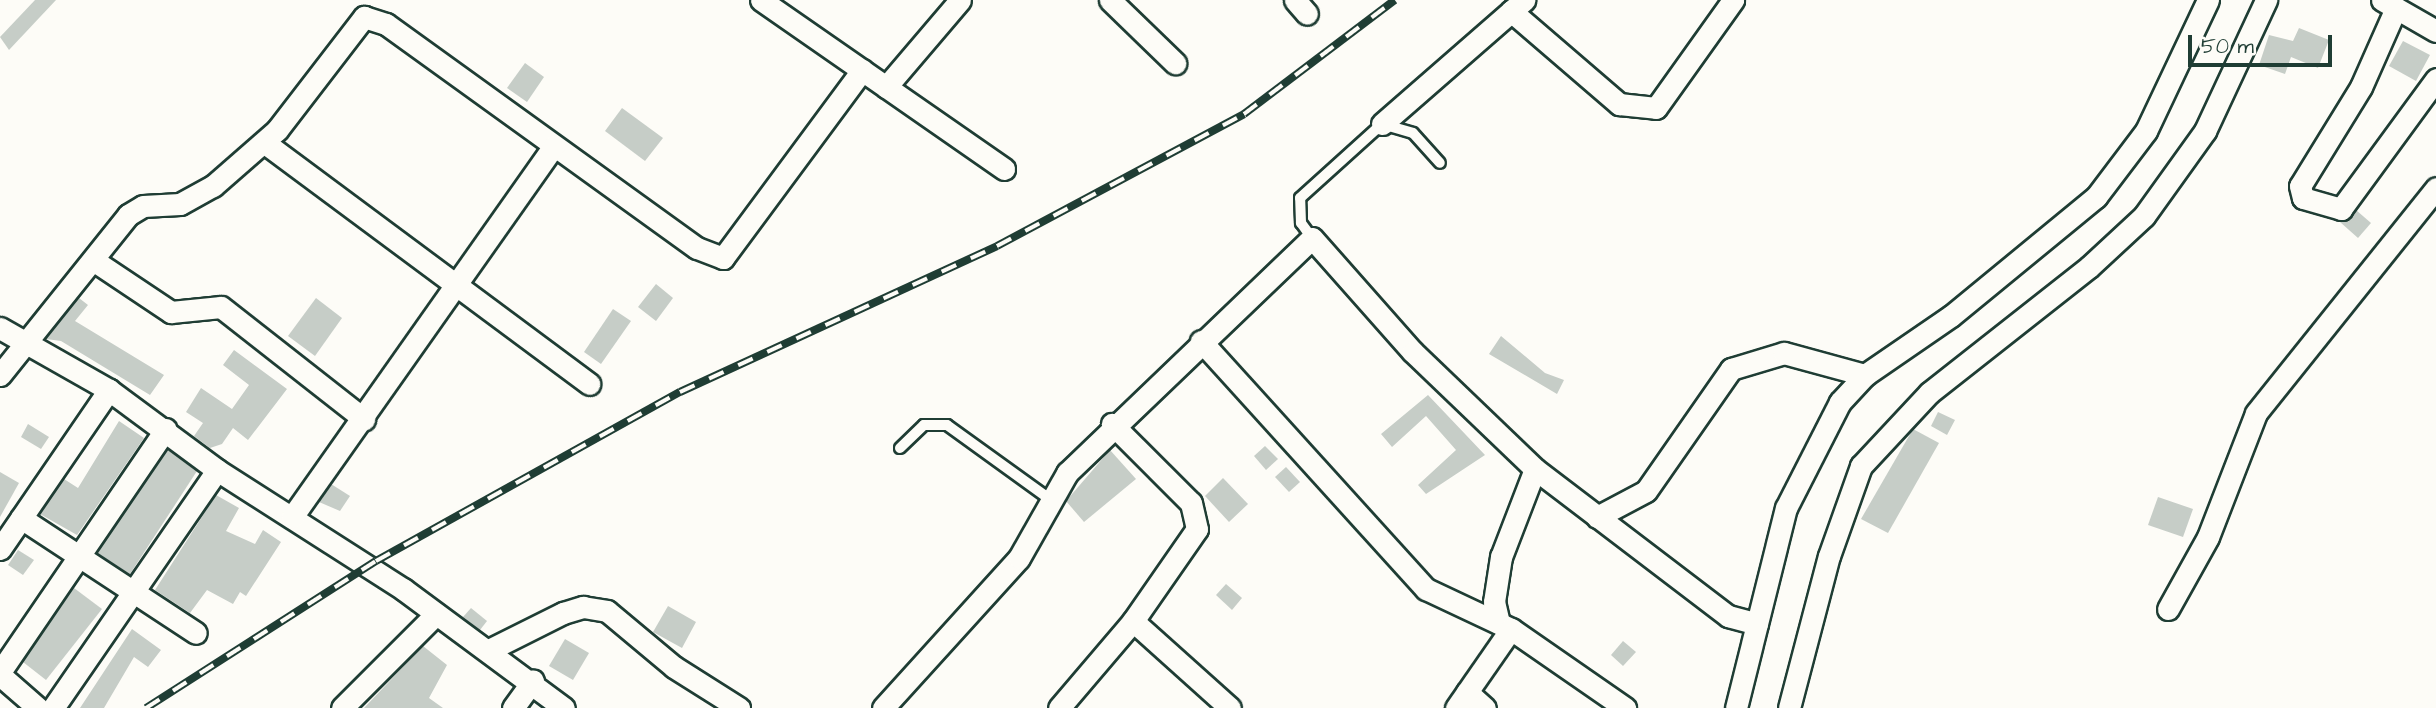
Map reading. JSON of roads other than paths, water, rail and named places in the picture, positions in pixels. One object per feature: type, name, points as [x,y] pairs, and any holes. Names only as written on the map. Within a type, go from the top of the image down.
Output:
[{"type":"street","points":[[761,0],[1004,169]]},
{"type":"street","points":[[886,87],[960,0]]},
{"type":"street","points":[[1110,0],[1175,63]]},
{"type":"street","points":[[1382,124],[1518,5],[1619,104],[1656,108],[1733,0]]},
{"type":"street","points":[[1735,708],[1800,471],[1840,402],[1865,375],[1951,316],[2096,197],[2146,131],[2208,0]]},
{"type":"street","points":[[1788,708],[1829,556],[1861,466],[1929,393],[2144,216],[2205,131],[2266,0]]},
{"type":"street","points":[[2436,31],[2389,4],[2361,87],[2300,186],[2302,198],[2341,209],[2436,79]]},
{"type":"street","points":[[0,375],[128,215],[144,206],[180,204],[265,143],[354,24],[374,17],[697,248],[723,258],[862,70]]},
{"type":"street","points":[[265,143],[589,384]]},
{"type":"street","points":[[292,517],[364,419],[454,284],[554,146]]},
{"type":"street","points":[[2168,609],[2208,537],[2256,413],[2436,188]]},
{"type":"street","points":[[883,708],[1019,558],[1051,500],[1112,424],[1312,238],[1413,352],[1535,469],[1728,616],[1757,624]]},
{"type":"street","points":[[93,260],[171,312],[221,307],[364,419]]},
{"type":"street","points":[[0,328],[109,390],[166,429],[217,470],[292,517],[533,680],[564,708]]},
{"type":"street","points":[[1201,341],[1426,589],[1505,626],[1626,708]]},
{"type":"street","points":[[1597,517],[1646,491],[1731,369],[1784,353],[1865,375]]},
{"type":"street","points":[[0,549],[109,390]]},
{"type":"street","points":[[1059,708],[1133,621],[1194,542],[1195,513],[1112,424]]},
{"type":"street","points":[[38,708],[0,674],[166,429]]},
{"type":"street","points":[[1505,626],[1494,602],[1501,558],[1535,469]]},
{"type":"street","points":[[53,708],[217,470]]},
{"type":"street","points":[[22,518],[131,594],[196,633]]},
{"type":"street","points":[[489,650],[563,613],[583,607],[607,611],[674,667],[739,708]]},
{"type":"street","points":[[342,708],[436,614]]},
{"type":"street","points":[[1133,621],[1230,708]]},
{"type":"street","points":[[1485,708],[1462,700],[1505,626]]},
{"type":"street","points":[[513,708],[533,680]]},
{"type":"lane","points":[[1312,238],[1301,223],[1300,198],[1382,124],[1413,133],[1440,163]]},
{"type":"lane","points":[[900,448],[924,425],[947,425],[1051,500]]},
{"type":"railway","points":[[146,708],[376,561],[680,392],[997,246],[1244,114],[1395,0]]}]
